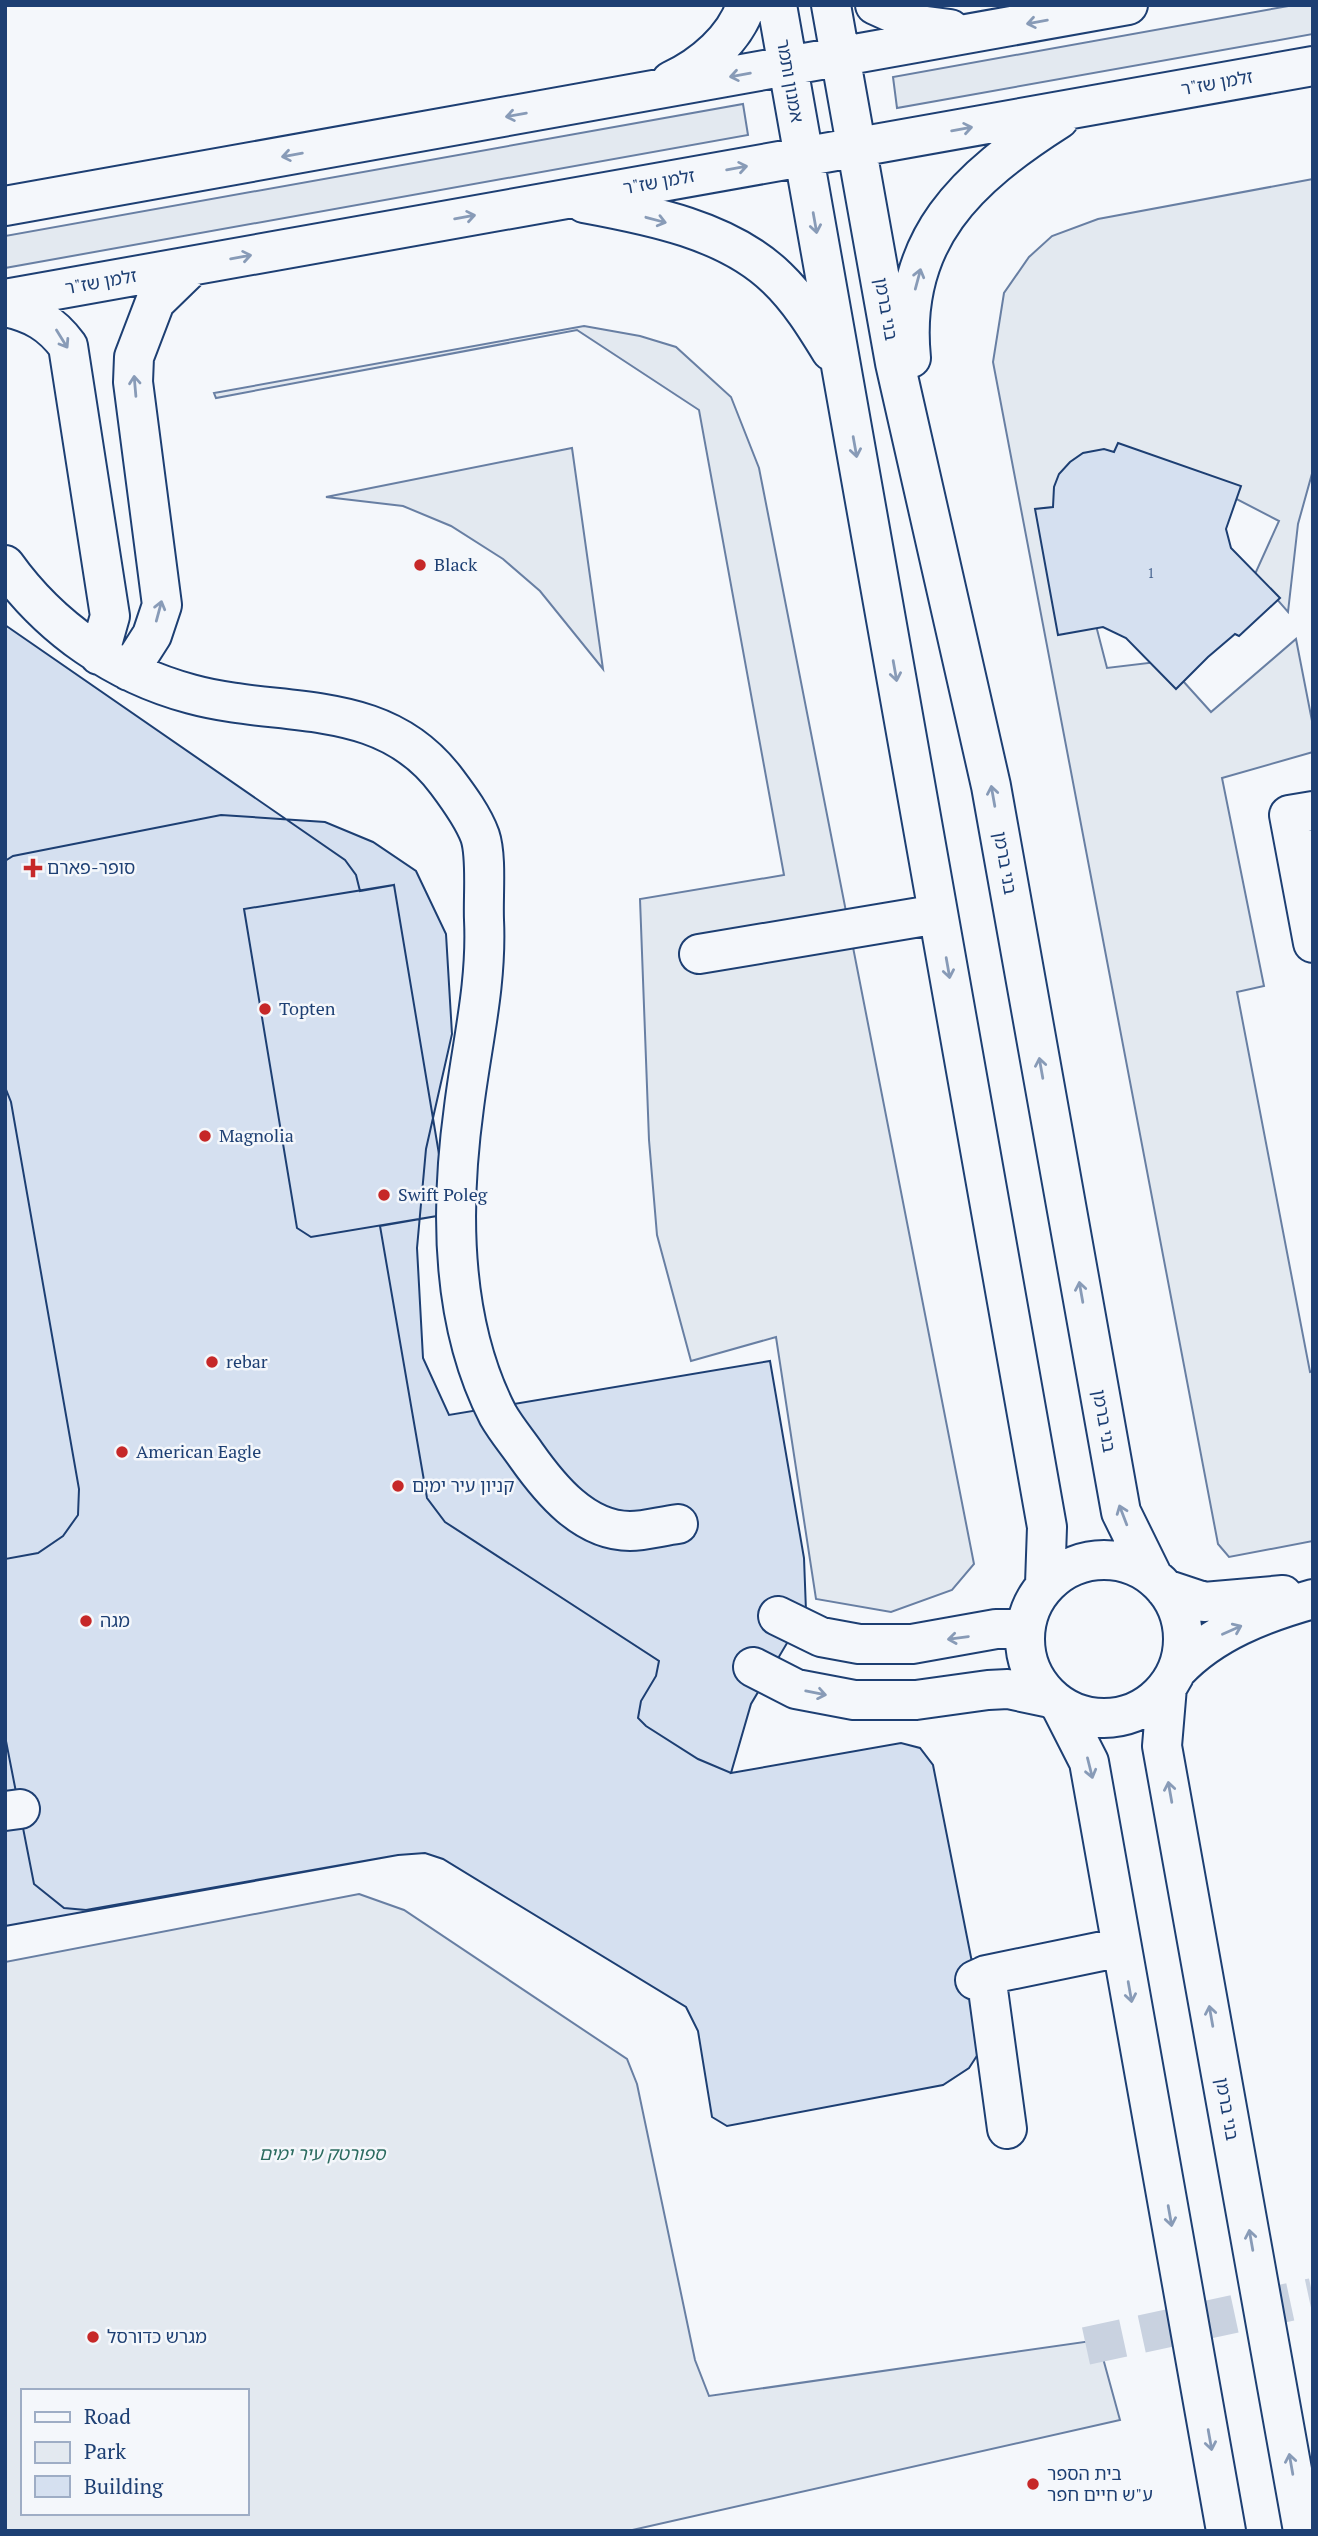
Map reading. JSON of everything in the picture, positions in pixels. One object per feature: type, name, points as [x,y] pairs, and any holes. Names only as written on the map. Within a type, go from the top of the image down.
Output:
[{"type":"street","points":[[649,92],[689,73],[723,44],[747,5]]},
{"type":"street","name":"אמנון ותמר","points":[[777,5],[803,156]]},
{"type":"street","points":[[831,5],[857,147]]},
{"type":"street","points":[[875,5],[919,25],[973,33]]},
{"type":"street","points":[[5,206],[1128,5]]},
{"type":"street","name":"זלמן שז\"ר","points":[[5,299],[1313,66]]},
{"type":"street","points":[[924,492],[910,350],[917,278],[928,247],[948,212],[976,178],[1018,145],[1075,108]]},
{"type":"street","name":"בני ברמן","points":[[857,147],[895,363],[991,786],[1121,1512],[1159,1583]]},
{"type":"street","points":[[803,156],[1047,1527],[1045,1584]]},
{"type":"street","points":[[565,199],[688,228],[751,258],[775,276],[801,304],[841,365]]},
{"type":"street","points":[[114,663],[152,635],[162,605],[133,382],[134,357],[155,302],[192,266]]},
{"type":"street","points":[[5,307],[26,311],[53,326],[68,346],[110,616],[114,663]]},
{"type":"street","points":[[5,565],[42,609],[114,663],[159,685],[218,701],[306,709],[363,722],[387,732],[417,752],[457,795],[481,838],[485,949],[480,1014],[463,1108],[454,1233],[460,1282],[480,1373],[499,1417],[543,1479],[576,1511],[605,1527],[629,1531],[678,1524]]},
{"type":"street","points":[[1313,811],[1289,815],[1313,943]]},
{"type":"street","points":[[699,954],[938,914]]},
{"type":"street","points":[[1226,2531],[1089,1762],[1056,1703],[1034,1679],[1026,1656],[1026,1629],[1033,1606],[1045,1584],[1063,1570],[1085,1562],[1109,1560],[1132,1565],[1159,1583],[1204,1602],[1313,1591]]},
{"type":"street","points":[[1159,1583],[1176,1608],[1182,1628],[1172,1678]]},
{"type":"street","points":[[754,1667],[796,1689],[854,1700],[916,1700],[988,1689],[1008,1689],[1056,1703],[1083,1716],[1107,1718],[1130,1714],[1151,1703],[1194,1652],[1218,1636],[1313,1599]]},
{"type":"street","points":[[778,1616],[821,1637],[859,1644],[912,1644],[996,1629],[1026,1629]]},
{"type":"street","name":"בני ברמן","points":[[1172,1678],[1162,1746],[1303,2531]]},
{"type":"street","points":[[1007,2129],[981,1978],[1122,1947]]},
{"type":"green space","points":[[1294,5],[1313,5],[1313,34],[897,108],[893,77]]},
{"type":"green space","points":[[743,104],[748,135],[5,268],[5,236]]},
{"type":"green space","points":[[1313,179],[1313,470],[1298,524],[1288,612],[1255,574],[1279,521],[1169,464],[1071,529],[1107,668],[1165,661],[1211,712],[1296,639],[1313,726],[1313,752],[1222,778],[1264,986],[1237,992],[1310,1372],[1313,1371],[1313,1541],[1229,1557],[1218,1544],[993,362],[1004,293],[1029,257],[1052,236],[1098,219]]},
{"type":"green space","points":[[584,326],[640,336],[676,347],[731,397],[759,468],[974,1564],[952,1590],[891,1612],[816,1599],[776,1337],[691,1361],[657,1235],[649,1140],[640,899],[784,875],[699,410],[577,330],[216,398],[214,393]]},
{"type":"green space","points":[[572,448],[603,669],[540,591],[503,559],[451,526],[403,506],[326,497]]},
{"type":"green space","name":"ספורטק עיר ימים","points":[[359,1894],[404,1910],[627,2059],[637,2084],[695,2360],[709,2396],[1098,2340],[1120,2420],[628,2531],[5,2531],[5,1962]]},
{"type":"building","points":[[1118,443],[1241,486],[1226,529],[1231,548],[1280,598],[1239,636],[1235,634],[1208,657],[1176,689],[1126,638],[1103,627],[1058,635],[1035,509],[1053,507],[1054,487],[1059,474],[1070,462],[1083,453],[1104,449],[1114,452]]},
{"type":"building","name":"קניון עיר ימים","points":[[5,625],[345,860],[356,875],[360,891],[394,885],[449,1214],[380,1226],[427,1498],[445,1522],[659,1661],[656,1676],[641,1701],[638,1718],[698,1759],[731,1773],[901,1743],[920,1748],[933,1765],[985,2028],[982,2048],[969,2068],[943,2085],[727,2126],[712,2117],[698,2031],[686,2007],[443,1859],[425,1853],[398,1855],[86,1910],[64,1908],[34,1884],[5,1736],[5,1559],[38,1553],[63,1536],[78,1515],[79,1489],[11,1102],[5,1087]]},
{"type":"building","name":"קניון עיר ימים","points":[[221,815],[325,822],[373,842],[416,871],[446,934],[452,1034],[426,1149],[417,1248],[423,1358],[449,1415],[770,1361],[804,1558],[806,1611],[751,1704],[731,1773],[901,1743],[920,1748],[933,1765],[985,2028],[982,2048],[969,2068],[943,2085],[727,2126],[712,2117],[698,2031],[686,2007],[443,1859],[425,1853],[398,1855],[5,1926],[5,861],[13,856]]},
{"type":"building","points":[[394,885],[449,1214],[311,1237],[297,1228],[244,909]]},
{"type":"tunnel","points":[[1086,2346],[1313,2297]]},
{"type":"place","name":"Black","points":[[420,565]]},
{"type":"place","name":"סופר-פארם","points":[[33,868]]},
{"type":"place","name":"Topten","points":[[265,1009]]},
{"type":"place","name":"Magnolia","points":[[205,1136]]},
{"type":"place","name":"Swift Poleg","points":[[384,1195]]},
{"type":"place","name":"rebar","points":[[212,1362]]},
{"type":"place","name":"American Eagle","points":[[122,1452]]},
{"type":"place","name":"קניון עיר ימים","points":[[398,1486]]},
{"type":"place","name":"מגה","points":[[86,1621]]},
{"type":"place","name":"מגרש כדורסל","points":[[93,2337]]},
{"type":"place","name":"בית הספר ע\"ש חיים חפר","points":[[1033,2484]]}]
